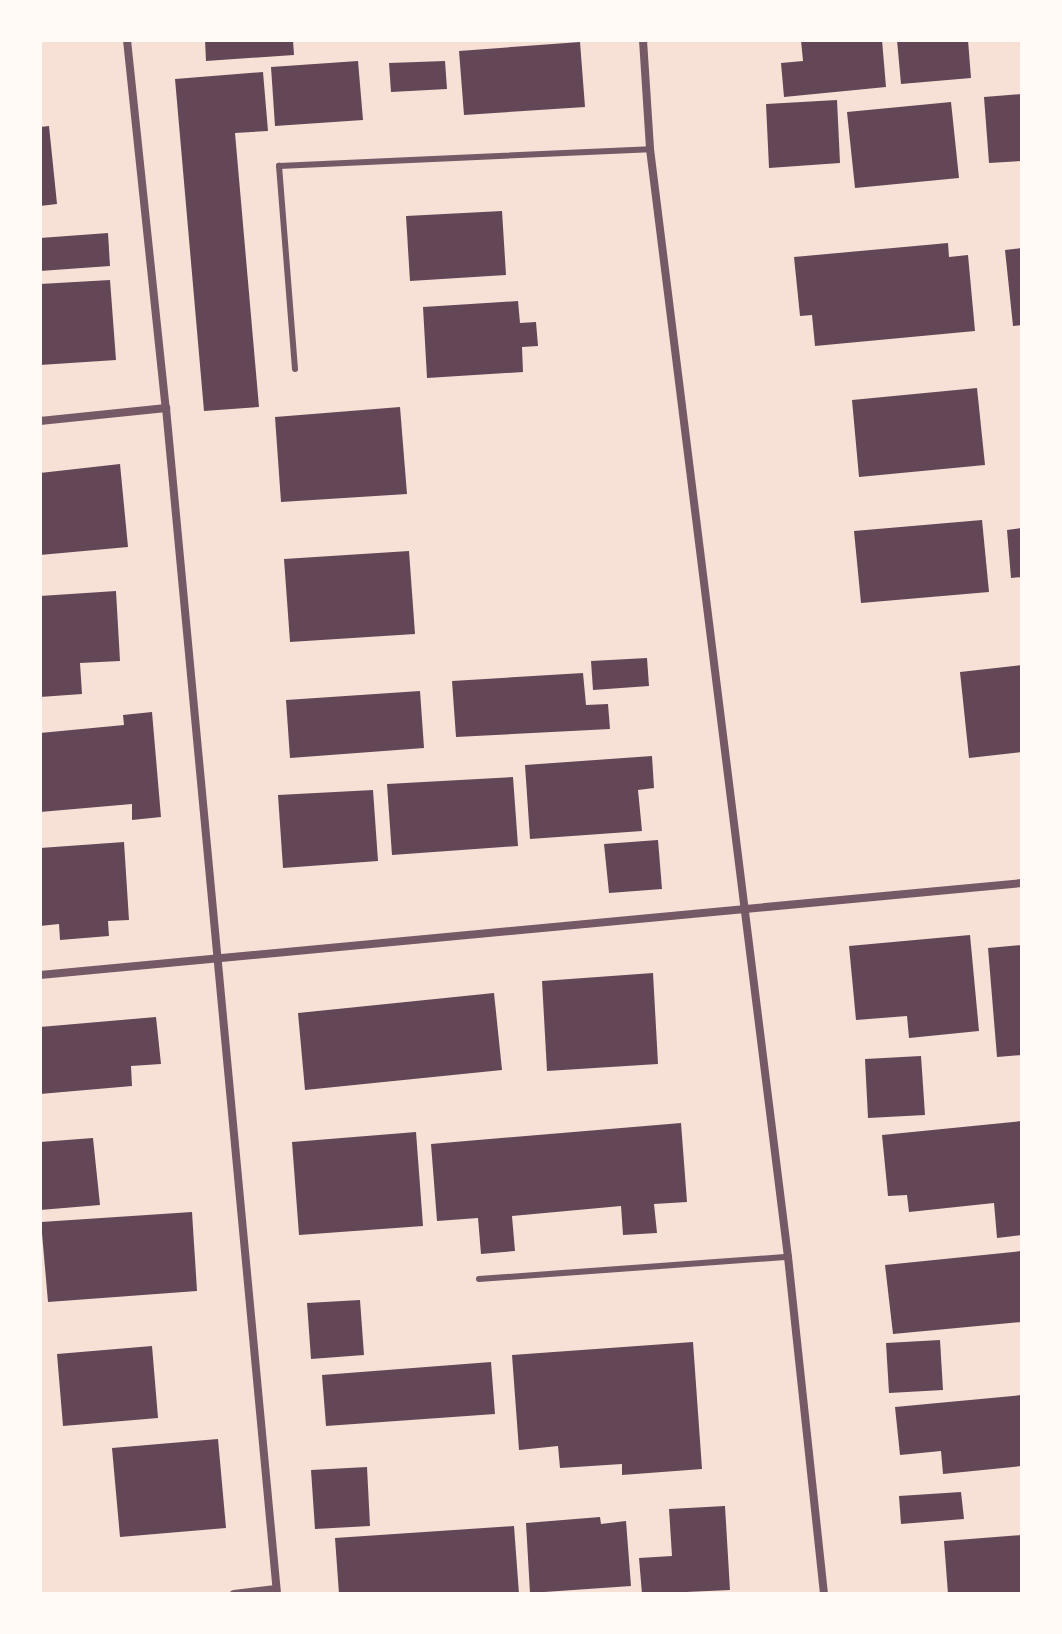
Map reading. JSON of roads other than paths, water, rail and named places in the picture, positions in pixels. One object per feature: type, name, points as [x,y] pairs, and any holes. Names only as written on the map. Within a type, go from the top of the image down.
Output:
[{"type":"street","points":[[127,40],[166,408],[276,1591],[234,1594]]},
{"type":"street","points":[[643,40],[650,149],[788,1257],[824,1594]]},
{"type":"street","points":[[40,421],[166,408]]},
{"type":"street","points":[[40,975],[1022,883]]},
{"type":"lane","points":[[295,369],[279,166],[650,149]]},
{"type":"lane","points":[[479,1279],[788,1257]]}]
